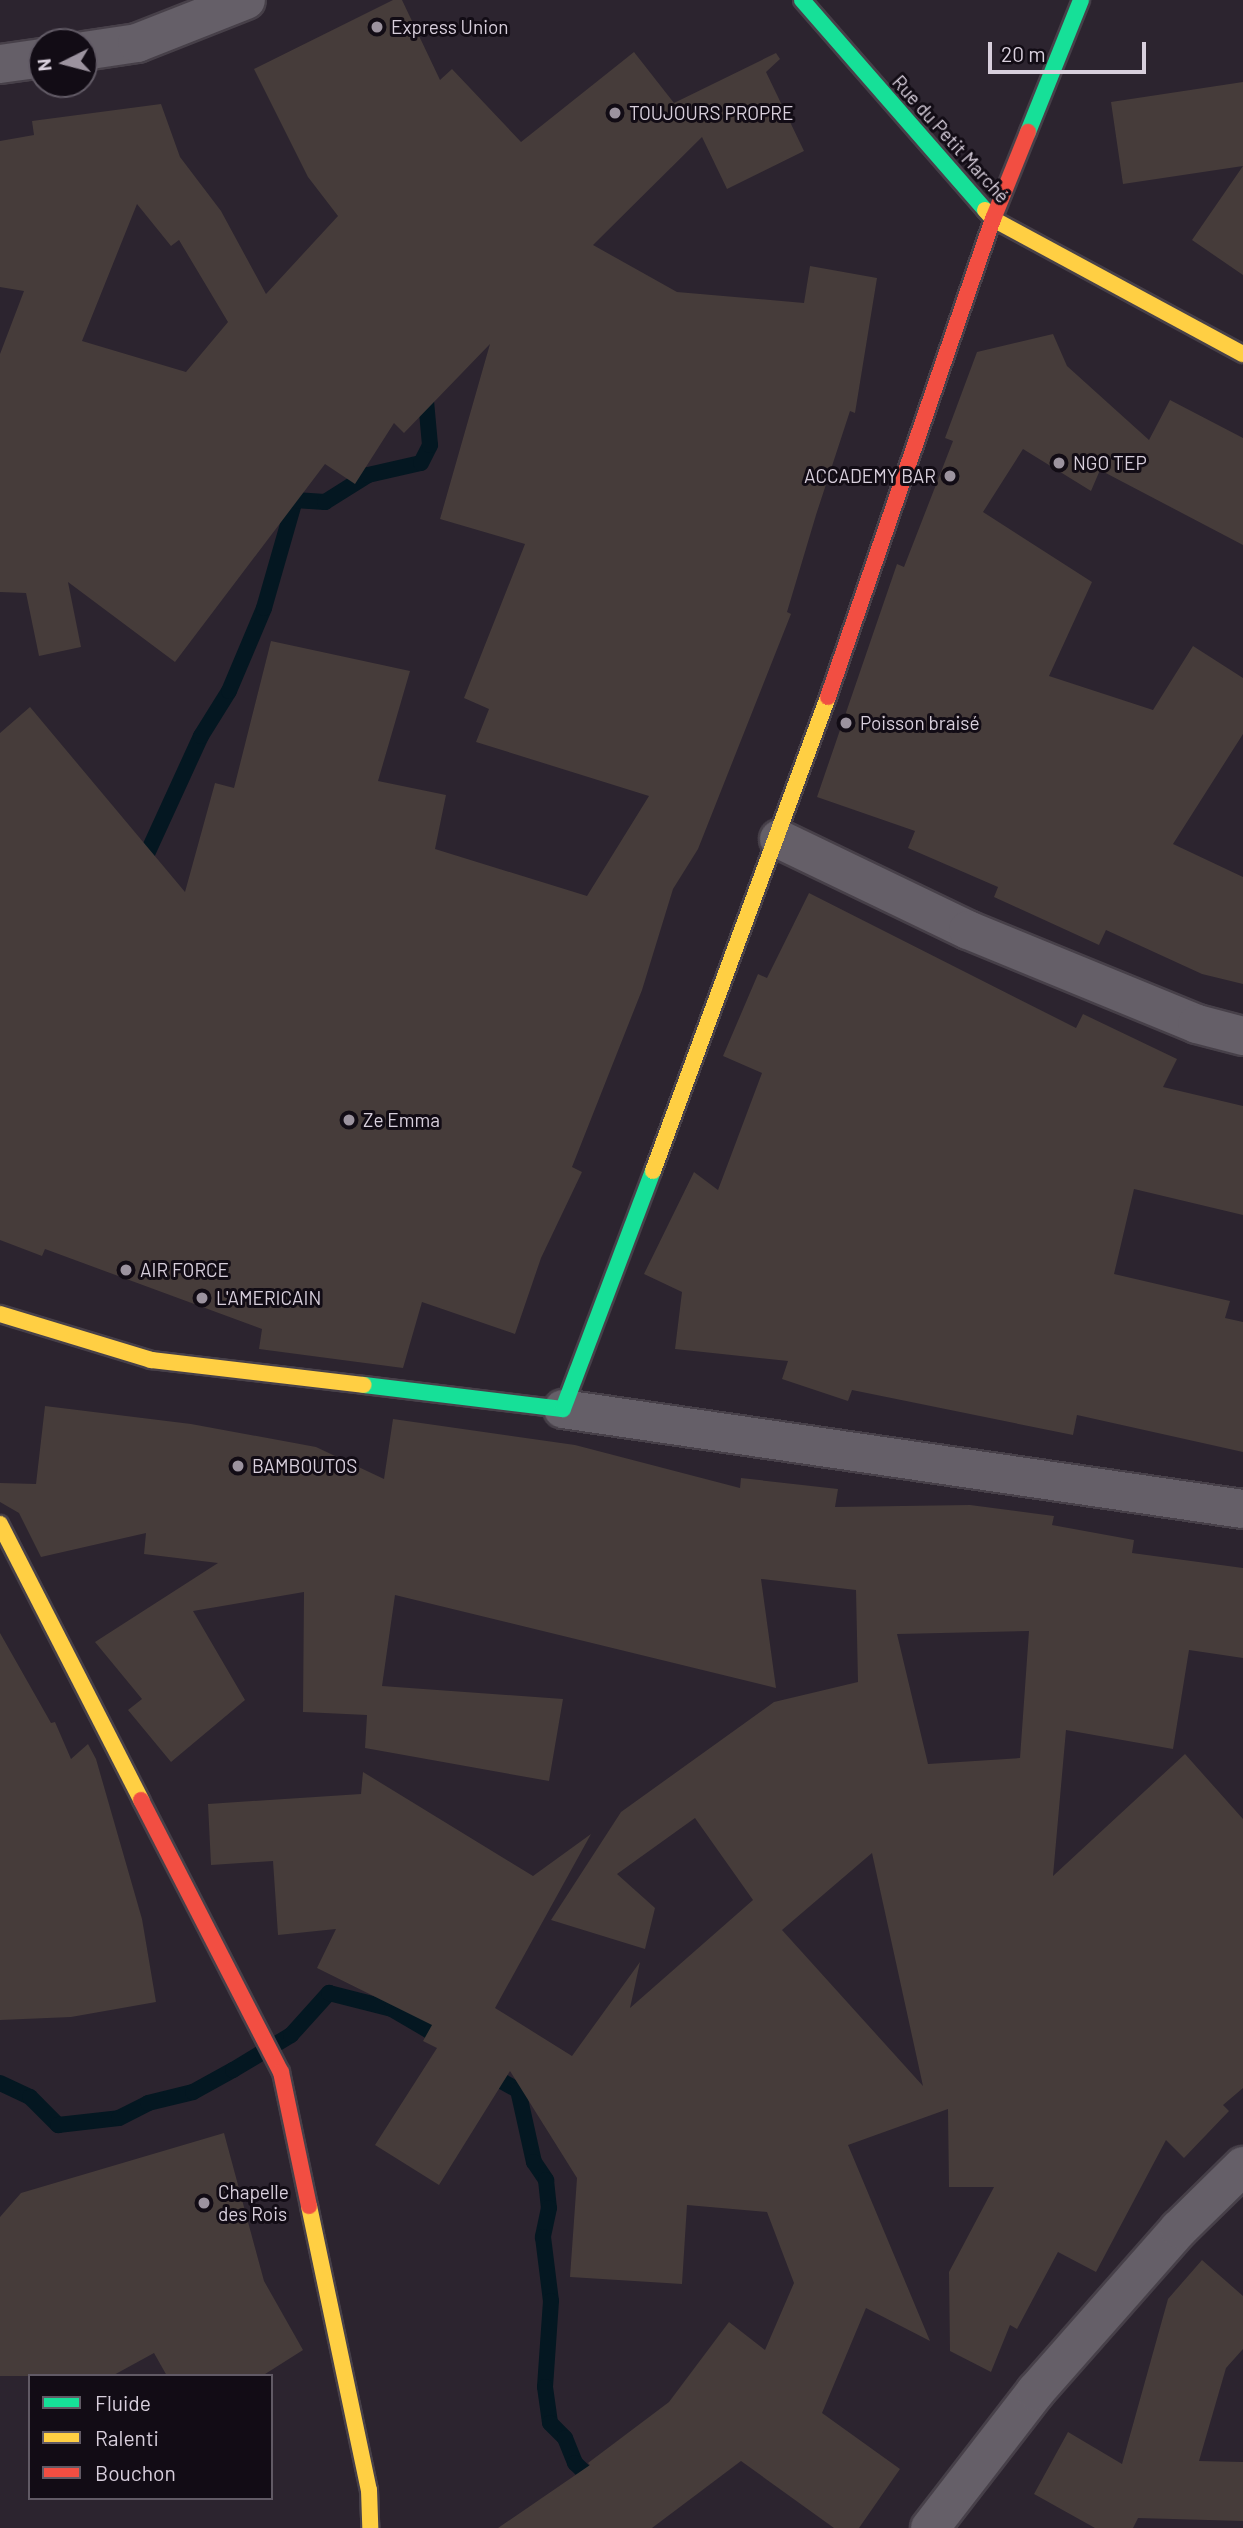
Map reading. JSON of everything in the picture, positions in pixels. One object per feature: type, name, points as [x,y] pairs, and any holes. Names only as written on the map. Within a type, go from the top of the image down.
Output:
[{"type":"street","points":[[98,49],[137,43],[246,0]]},
{"type":"street","name":"Rue du Petit Marché","points":[[802,0],[993,219],[1243,354]]},
{"type":"street","points":[[563,1409],[779,839],[993,219],[1080,0]]},
{"type":"street","points":[[0,64],[28,60]]},
{"type":"street","points":[[779,839],[968,930],[1197,1024],[1243,1036]]},
{"type":"street","points":[[0,1314],[151,1360],[563,1409],[1243,1509]]},
{"type":"street","points":[[0,1524],[281,2072],[369,2490],[370,2528]]},
{"type":"street","points":[[930,2528],[1036,2391],[1179,2230],[1243,2166]]},
{"type":"building","points":[[393,0],[402,0],[440,80],[452,69],[521,142],[634,52],[674,103],[776,53],[780,59],[766,72],[804,151],[727,189],[702,137],[593,245],[677,292],[804,303],[810,266],[877,278],[855,413],[850,411],[816,515],[787,612],[791,614],[698,849],[673,889],[642,990],[572,1167],[582,1172],[541,1258],[515,1334],[422,1302],[403,1368],[259,1349],[262,1329],[45,1249],[42,1256],[0,1240],[0,733],[30,707],[185,892],[215,783],[234,788],[271,641],[410,671],[378,781],[446,795],[435,849],[587,896],[649,796],[476,742],[489,709],[464,698],[525,544],[440,519],[490,344],[404,433],[394,423],[355,484],[325,464],[175,662],[68,582],[81,647],[39,656],[26,593],[0,592],[0,354],[24,291],[0,287],[0,141],[34,135],[32,121],[161,104],[180,157],[221,211],[266,294],[338,216],[308,177],[254,69]],"holes":[[[137,204],[171,246],[179,240],[228,322],[186,372],[82,341]]]},
{"type":"building","points":[[1243,82],[1243,166],[1123,184],[1111,102]]},
{"type":"building","points":[[1243,166],[1243,275],[1192,240]]},
{"type":"building","points":[[1053,334],[1067,366],[1149,440],[1170,400],[1243,438],[1243,545],[1100,470],[1091,491],[1023,449],[983,512],[1092,582],[1049,676],[1153,710],[1193,646],[1243,678],[1243,734],[1173,844],[1243,877],[1243,984],[1202,974],[1106,930],[1099,945],[994,897],[998,887],[908,848],[915,831],[817,797],[897,564],[904,567],[953,441],[945,438],[977,352]]},
{"type":"building","points":[[809,893],[1076,1028],[1083,1014],[1177,1059],[1163,1087],[1243,1106],[1243,1215],[1134,1189],[1114,1274],[1230,1301],[1225,1318],[1243,1322],[1243,1452],[1077,1415],[1073,1435],[852,1390],[848,1401],[782,1379],[788,1361],[675,1349],[682,1292],[644,1274],[694,1172],[718,1190],[762,1073],[723,1056],[758,974],[767,978]]},
{"type":"building","points":[[45,1406],[191,1424],[316,1447],[384,1479],[393,1419],[575,1445],[740,1488],[741,1478],[838,1489],[835,1507],[970,1505],[1054,1516],[1052,1525],[1134,1540],[1132,1553],[1243,1568],[1243,1658],[1189,1650],[1173,1749],[1066,1730],[1053,1876],[1185,1754],[1243,1819],[1243,2088],[1223,2105],[1229,2111],[1184,2158],[1166,2140],[1096,2272],[1058,2252],[1017,2329],[1010,2325],[991,2372],[950,2351],[949,2272],[994,2187],[949,2187],[948,2109],[848,2145],[930,2341],[866,2308],[822,2413],[900,2469],[859,2528],[834,2528],[741,2461],[652,2528],[498,2528],[590,2465],[588,2463],[669,2402],[729,2322],[765,2350],[794,2283],[767,2212],[687,2205],[682,2284],[570,2277],[577,2178],[510,2071],[439,2185],[375,2145],[437,2048],[423,2041],[432,2025],[317,1968],[336,1929],[278,1935],[273,1861],[211,1865],[208,1804],[361,1794],[363,1772],[533,1876],[591,1834],[495,2008],[572,2056],[640,1962],[630,2008],[753,1900],[695,1818],[617,1874],[655,1908],[645,1949],[551,1920],[621,1812],[774,1702],[858,1682],[856,1590],[761,1579],[776,1688],[395,1595],[382,1686],[563,1699],[549,1781],[365,1748],[367,1715],[303,1712],[304,1592],[193,1611],[245,1700],[171,1762],[128,1710],[142,1699],[95,1642],[218,1563],[144,1554],[146,1533],[41,1557],[19,1513],[0,1502],[0,1483],[36,1484]],"holes":[[[1029,1631],[1020,1758],[928,1764],[897,1634]],[[872,1853],[923,2086],[782,1930]]]},
{"type":"building","points":[[0,1633],[51,1723],[55,1722],[71,1759],[88,1744],[96,1759],[142,1919],[156,2002],[71,2017],[0,2020]]},
{"type":"building","points":[[224,2133],[264,2281],[303,2350],[265,2374],[166,2374],[154,2353],[116,2374],[0,2376],[0,2217],[21,2193]]},
{"type":"building","points":[[1202,2260],[1243,2296],[1243,2349],[1226,2368],[1199,2461],[1243,2462],[1243,2521],[1138,2518],[1133,2528],[1095,2528],[1034,2494],[1068,2432],[1122,2464],[1168,2299]]},
{"type":"waterway","points":[[141,867],[201,736],[229,691],[264,608],[295,500],[325,502],[368,475],[421,463],[430,445],[425,390]]},
{"type":"waterway","points":[[0,2083],[30,2097],[58,2125],[119,2118],[148,2103],[193,2092],[233,2070],[291,2035],[329,1993],[392,2009],[448,2042]]},
{"type":"waterway","points":[[487,2073],[518,2090],[534,2162],[546,2180],[549,2208],[543,2237],[551,2301],[545,2387],[550,2423],[565,2438],[575,2463],[596,2483]]},
{"type":"traffic: fast","points":[[802,0],[985,210]]},
{"type":"traffic: fast","points":[[1028,132],[1081,0]]},
{"type":"traffic: fast","points":[[364,1385],[563,1409],[653,1171]]},
{"type":"traffic: slow","points":[[985,210],[993,219],[1243,354]]},
{"type":"traffic: slow","points":[[653,1171],[828,697]]},
{"type":"traffic: slow","points":[[0,1314],[151,1360],[364,1385]]},
{"type":"traffic: slow","points":[[0,1524],[141,1800]]},
{"type":"traffic: slow","points":[[309,2206],[369,2490],[370,2528]]},
{"type":"traffic: jam","points":[[828,697],[993,219],[1028,132]]},
{"type":"traffic: jam","points":[[141,1800],[281,2072],[309,2206]]},
{"type":"place","name":"Express Union","points":[[377,27]]},
{"type":"place","name":"TOUJOURS PROPRE","points":[[615,113]]},
{"type":"place","name":"NGO TEP","points":[[1059,463]]},
{"type":"place","name":"ACCADEMY BAR","points":[[950,476]]},
{"type":"place","name":"Poisson braisé","points":[[846,723]]},
{"type":"place","name":"Ze Emma","points":[[349,1120]]},
{"type":"place","name":"AIR FORCE","points":[[126,1270]]},
{"type":"place","name":"L'AMERICAIN","points":[[202,1298]]},
{"type":"place","name":"BAMBOUTOS","points":[[238,1466]]},
{"type":"place","name":"Chapelle des Rois","points":[[204,2203]]}]
